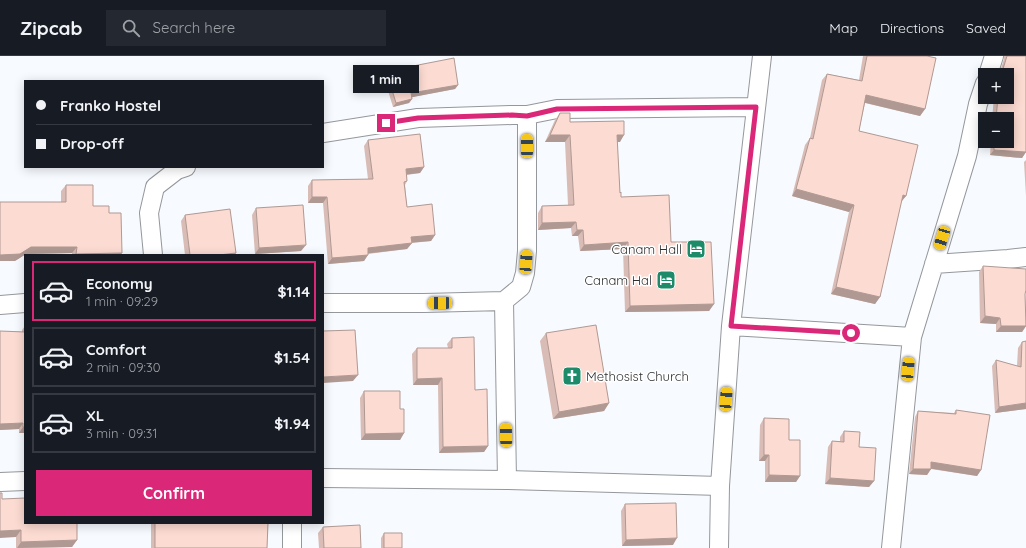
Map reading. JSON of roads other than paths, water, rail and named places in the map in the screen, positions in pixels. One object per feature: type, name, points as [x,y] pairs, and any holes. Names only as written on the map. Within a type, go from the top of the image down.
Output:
[{"type":"street","points":[[719,548],[720,486],[731,326],[762,56]]},
{"type":"street","points":[[990,68],[994,56]]},
{"type":"street","points":[[891,548],[912,337],[967,156],[978,104]]},
{"type":"street","points":[[324,133],[418,118],[512,115],[527,116],[557,109],[756,107]]},
{"type":"street","points":[[324,303],[504,301],[521,287],[526,273],[527,251],[527,116]]},
{"type":"street","points":[[153,254],[149,212],[155,187],[177,170],[183,168]]},
{"type":"street","points":[[934,264],[1026,257]]},
{"type":"street","points":[[504,301],[507,480]]},
{"type":"street","points":[[0,305],[24,304]]},
{"type":"street","points":[[731,326],[912,337]]},
{"type":"street","points":[[324,478],[507,480],[720,486]]},
{"type":"street","points":[[0,482],[24,481]]},
{"type":"street","points":[[292,524],[292,548]]},
{"type":"place","name":"Canam Hall","points":[[696,249]]},
{"type":"place","name":"Canam Hal","points":[[666,280]]},
{"type":"place","name":"Methosist Church","points":[[572,376]]}]
